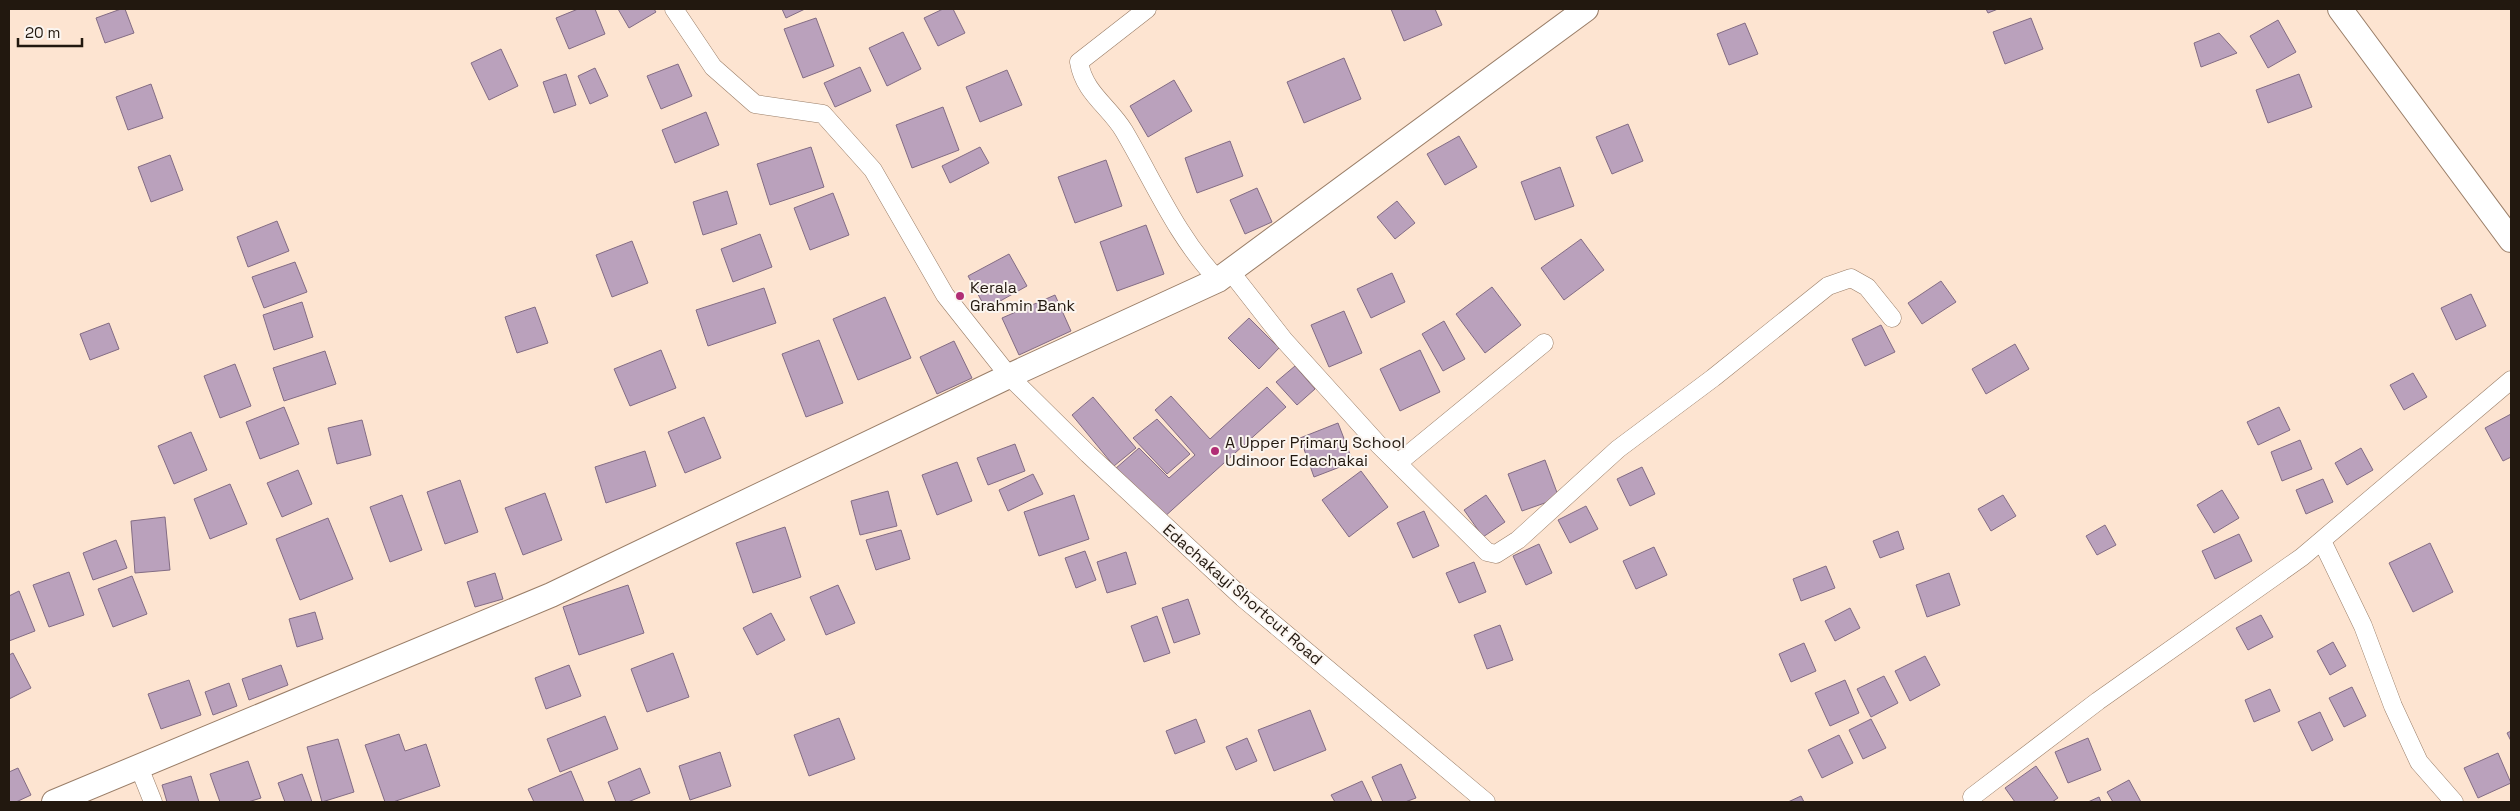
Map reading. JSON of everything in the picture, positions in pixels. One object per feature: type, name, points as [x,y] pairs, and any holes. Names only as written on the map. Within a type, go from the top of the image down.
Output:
[{"type":"main road","points":[[54,802],[551,595],[1224,276],[1586,9]]},
{"type":"main road","points":[[2340,9],[2511,240]]},
{"type":"street","name":"Edachakayi Shortcut Road","points":[[674,9],[713,67],[755,104],[823,114],[873,170],[945,295],[1010,376],[1088,454],[1243,598],[1486,802]]},
{"type":"street","points":[[1147,9],[1079,62],[1081,76],[1122,129],[1167,210],[1198,260],[1224,276],[1378,444],[1488,552],[1496,554],[1518,540],[1618,449],[1713,378],[1828,286],[1851,278],[1867,287],[1892,318]]},
{"type":"street","points":[[1398,463],[1544,342]]},
{"type":"street","points":[[1972,797],[2098,700],[2302,558],[2511,380]]},
{"type":"street","points":[[2322,541],[2363,626],[2393,706],[2419,762],[2454,802]]},
{"type":"street","points":[[139,767],[153,802]]},
{"type":"building","points":[[125,9],[134,33],[105,43],[96,18]]},
{"type":"building","points":[[578,9],[595,9],[605,34],[569,49],[556,18]]},
{"type":"building","points":[[618,9],[654,9],[656,12],[629,28]]},
{"type":"building","points":[[782,9],[805,9],[786,18]]},
{"type":"building","points":[[943,9],[953,9],[965,33],[938,46],[924,18]]},
{"type":"building","points":[[1391,9],[1435,9],[1442,25],[1404,41]]},
{"type":"building","points":[[1986,9],[1998,9],[1988,13]]},
{"type":"building","points":[[816,18],[834,66],[803,78],[784,29]]},
{"type":"building","points":[[2031,18],[2043,49],[2005,64],[1993,32]]},
{"type":"building","points":[[2278,20],[2296,52],[2268,68],[2250,36]]},
{"type":"building","points":[[1745,23],[1758,54],[1729,65],[1717,34]]},
{"type":"building","points":[[903,32],[921,69],[887,86],[869,48]]},
{"type":"building","points":[[2219,33],[2237,53],[2201,67],[2194,43]]},
{"type":"building","points":[[501,49],[518,86],[489,100],[471,63]]},
{"type":"building","points":[[1344,58],[1361,99],[1304,123],[1287,82]]},
{"type":"building","points":[[678,64],[692,96],[661,109],[647,76]]},
{"type":"building","points":[[860,67],[871,91],[835,107],[824,83]]},
{"type":"building","points":[[595,68],[608,96],[590,104],[578,76]]},
{"type":"building","points":[[1007,70],[1022,105],[980,122],[966,87]]},
{"type":"building","points":[[566,74],[576,105],[554,113],[543,82]]},
{"type":"building","points":[[2299,74],[2312,107],[2268,123],[2256,90]]},
{"type":"building","points":[[1174,80],[1192,111],[1148,137],[1130,106]]},
{"type":"building","points":[[151,84],[163,118],[128,130],[116,97]]},
{"type":"building","points":[[943,107],[959,150],[912,168],[896,125]]},
{"type":"building","points":[[706,112],[719,145],[675,163],[662,130]]},
{"type":"building","points":[[1628,124],[1643,161],[1612,174],[1596,137]]},
{"type":"building","points":[[1459,136],[1477,167],[1445,185],[1427,154]]},
{"type":"building","points":[[1230,141],[1243,176],[1197,193],[1185,158]]},
{"type":"building","points":[[811,147],[824,187],[770,205],[757,164]]},
{"type":"building","points":[[980,147],[989,163],[950,183],[942,166]]},
{"type":"building","points":[[170,155],[183,190],[151,202],[138,167]]},
{"type":"building","points":[[1106,160],[1122,206],[1075,223],[1058,177]]},
{"type":"building","points":[[1560,167],[1574,206],[1535,220],[1521,182]]},
{"type":"building","points":[[1257,188],[1272,222],[1245,234],[1230,200]]},
{"type":"building","points":[[727,191],[737,224],[703,235],[693,202]]},
{"type":"building","points":[[833,193],[849,235],[810,250],[794,208]]},
{"type":"building","points":[[1397,201],[1415,223],[1395,239],[1377,217]]},
{"type":"building","points":[[277,221],[289,251],[248,267],[237,237]]},
{"type":"building","points":[[1146,225],[1164,274],[1117,291],[1100,242]]},
{"type":"building","points":[[760,234],[772,267],[733,282],[721,249]]},
{"type":"building","points":[[1581,239],[1604,270],[1564,300],[1541,268]]},
{"type":"building","points":[[632,241],[648,283],[612,297],[596,255]]},
{"type":"building","points":[[1009,254],[1027,286],[986,309],[968,276]]},
{"type":"building","points":[[295,262],[307,292],[264,308],[252,277]]},
{"type":"building","points":[[1392,273],[1405,302],[1371,318],[1357,289]]},
{"type":"building","points":[[1941,281],[1956,302],[1922,324],[1908,303]]},
{"type":"building","points":[[1492,287],[1521,325],[1485,353],[1456,314]]},
{"type":"building","points":[[764,288],[776,323],[708,346],[696,310]]},
{"type":"building","points":[[2471,294],[2486,326],[2456,340],[2441,308]]},
{"type":"building","points":[[1055,295],[1071,331],[1019,355],[1002,318]]},
{"type":"building","points":[[885,297],[911,358],[858,380],[833,319]]},
{"type":"building","points":[[302,302],[313,337],[274,350],[263,315]]},
{"type":"building","points":[[535,307],[548,343],[517,353],[505,317]]},
{"type":"building","points":[[1344,311],[1362,353],[1329,367],[1311,325]]},
{"type":"building","points":[[1249,318],[1279,348],[1259,369],[1228,338]]},
{"type":"building","points":[[1444,321],[1465,359],[1443,371],[1422,334]]},
{"type":"building","points":[[109,323],[119,349],[90,360],[80,334]]},
{"type":"building","points":[[1881,325],[1895,352],[1865,366],[1852,339]]},
{"type":"building","points":[[819,340],[843,403],[806,417],[782,354]]},
{"type":"building","points":[[954,341],[972,378],[937,394],[920,357]]},
{"type":"building","points":[[2015,344],[2029,369],[1986,394],[1972,369]]},
{"type":"building","points":[[661,350],[676,388],[630,406],[614,369]]},
{"type":"building","points":[[1420,350],[1440,392],[1400,411],[1380,369]]},
{"type":"building","points":[[325,351],[336,384],[284,401],[273,368]]},
{"type":"building","points":[[235,364],[251,406],[220,418],[204,376]]},
{"type":"building","points":[[1295,366],[1315,389],[1297,405],[1276,382]]},
{"type":"building","points":[[2413,373],[2427,397],[2404,410],[2390,385]]},
{"type":"building","name":"A Upper Primary School Udinoor Edachakai","points":[[1267,387],[1286,407],[1162,519],[1115,469],[1139,448],[1169,478],[1195,455],[1155,410],[1171,396],[1210,439]]},
{"type":"building","points":[[1093,397],[1136,448],[1114,466],[1072,415]]},
{"type":"building","points":[[284,407],[299,444],[260,459],[246,422]]},
{"type":"building","points":[[2279,407],[2290,430],[2258,445],[2247,422]]},
{"type":"building","points":[[2511,414],[2511,457],[2503,461],[2485,428]]},
{"type":"building","points":[[704,417],[721,458],[685,473],[668,432]]},
{"type":"building","name":"A Upper Primary School Udinoor Edachakai","points":[[1157,419],[1190,454],[1167,474],[1133,438]]},
{"type":"building","points":[[362,420],[371,455],[337,464],[328,428]]},
{"type":"building","points":[[1338,423],[1353,462],[1314,477],[1300,438]]},
{"type":"building","points":[[191,432],[207,470],[174,484],[158,446]]},
{"type":"building","points":[[2300,440],[2312,469],[2282,481],[2271,452]]},
{"type":"building","points":[[1015,444],[1025,471],[988,485],[977,458]]},
{"type":"building","points":[[2361,448],[2373,470],[2347,485],[2335,463]]},
{"type":"building","points":[[645,451],[656,486],[606,503],[595,467]]},
{"type":"building","points":[[1545,460],[1559,498],[1522,511],[1508,474]]},
{"type":"building","points":[[957,462],[972,501],[937,515],[922,475]]},
{"type":"building","points":[[1642,467],[1655,494],[1630,506],[1617,479]]},
{"type":"building","points":[[298,470],[312,504],[282,517],[267,483]]},
{"type":"building","points":[[1361,471],[1388,507],[1349,537],[1322,500]]},
{"type":"building","points":[[1033,474],[1043,494],[1008,511],[999,490]]},
{"type":"building","points":[[2323,479],[2333,502],[2306,514],[2296,490]]},
{"type":"building","points":[[460,480],[478,532],[445,544],[427,492]]},
{"type":"building","points":[[230,484],[247,524],[210,539],[194,499]]},
{"type":"building","points":[[2222,490],[2239,518],[2214,533],[2197,505]]},
{"type":"building","points":[[888,491],[897,526],[860,535],[851,501]]},
{"type":"building","points":[[545,493],[562,540],[523,555],[505,508]]},
{"type":"building","points":[[402,495],[422,550],[390,562],[370,507]]},
{"type":"building","points":[[1074,495],[1089,539],[1039,556],[1024,512]]},
{"type":"building","points":[[1486,495],[1505,522],[1483,537],[1464,510]]},
{"type":"building","points":[[2003,495],[2016,516],[1991,531],[1978,509]]},
{"type":"building","points":[[1586,506],[1598,529],[1570,543],[1558,520]]},
{"type":"building","points":[[1424,511],[1439,546],[1413,558],[1397,523]]},
{"type":"building","points":[[165,517],[170,570],[135,573],[131,521]]},
{"type":"building","points":[[328,518],[353,579],[300,600],[276,539]]},
{"type":"building","points":[[2105,525],[2116,545],[2097,555],[2086,536]]},
{"type":"building","points":[[785,527],[801,577],[753,593],[736,543]]},
{"type":"building","points":[[901,530],[910,559],[876,570],[866,540]]},
{"type":"building","points":[[1898,531],[1904,549],[1880,558],[1873,541]]},
{"type":"building","points":[[2239,534],[2252,561],[2215,579],[2202,551]]},
{"type":"building","points":[[116,540],[127,568],[93,580],[83,553]]},
{"type":"building","points":[[2430,543],[2453,592],[2413,612],[2389,563]]},
{"type":"building","points":[[1539,544],[1552,573],[1526,585],[1513,556]]},
{"type":"building","points":[[1654,547],[1667,575],[1636,589],[1623,561]]},
{"type":"building","points":[[1085,551],[1096,580],[1076,588],[1065,558]]},
{"type":"building","points":[[1126,552],[1136,584],[1107,593],[1097,562]]},
{"type":"building","points":[[1474,562],[1486,592],[1459,603],[1446,573]]},
{"type":"building","points":[[1826,566],[1835,588],[1801,601],[1793,579]]},
{"type":"building","points":[[69,572],[84,615],[49,627],[33,585]]},
{"type":"building","points":[[495,573],[503,599],[475,607],[467,582]]},
{"type":"building","points":[[1949,573],[1960,605],[1927,617],[1916,585]]},
{"type":"building","points":[[132,576],[147,614],[113,627],[98,589]]},
{"type":"building","points":[[628,585],[644,633],[579,655],[563,607]]},
{"type":"building","points":[[838,585],[855,623],[826,635],[810,597]]},
{"type":"building","points":[[19,591],[35,631],[9,641],[9,596]]},
{"type":"building","points":[[1188,599],[1200,634],[1174,643],[1162,608]]},
{"type":"building","points":[[1850,608],[1860,628],[1835,641],[1825,621]]},
{"type":"building","points":[[315,612],[323,639],[297,647],[289,619]]},
{"type":"building","points":[[771,613],[785,640],[757,655],[743,628]]},
{"type":"building","points":[[2261,615],[2273,637],[2248,650],[2236,628]]},
{"type":"building","points":[[1157,616],[1170,653],[1144,662],[1131,626]]},
{"type":"building","points":[[1500,625],[1513,660],[1487,669],[1474,635]]},
{"type":"building","points":[[2333,642],[2346,666],[2330,675],[2317,651]]},
{"type":"building","points":[[1804,643],[1816,671],[1791,682],[1779,654]]},
{"type":"building","points":[[13,653],[31,688],[9,699],[9,655]]},
{"type":"building","points":[[673,653],[689,697],[647,712],[631,669]]},
{"type":"building","points":[[1925,656],[1940,685],[1910,701],[1895,671]]},
{"type":"building","points":[[281,665],[288,685],[249,700],[242,679]]},
{"type":"building","points":[[569,665],[581,696],[546,709],[535,678]]},
{"type":"building","points":[[1884,676],[1898,703],[1871,717],[1857,689]]},
{"type":"building","points":[[189,680],[201,715],[161,729],[148,694]]},
{"type":"building","points":[[1845,680],[1859,713],[1830,726],[1815,693]]},
{"type":"building","points":[[229,683],[237,706],[213,715],[205,692]]},
{"type":"building","points":[[2352,687],[2366,716],[2344,727],[2329,698]]},
{"type":"building","points":[[2270,689],[2280,711],[2254,722],[2245,700]]},
{"type":"building","points":[[1310,710],[1326,750],[1274,771],[1258,730]]},
{"type":"building","points":[[2320,712],[2333,740],[2312,751],[2298,722]]},
{"type":"building","points":[[605,716],[618,749],[560,772],[547,739]]},
{"type":"building","points":[[839,718],[855,759],[809,776],[794,735]]},
{"type":"building","points":[[1196,719],[1205,742],[1175,754],[1166,731]]},
{"type":"building","points":[[1871,719],[1886,748],[1863,759],[1849,730]]},
{"type":"building","points":[[2511,731],[2511,741],[2507,733]]},
{"type":"building","points":[[399,734],[405,751],[426,744],[440,786],[393,802],[385,802],[365,745]]},
{"type":"building","points":[[1839,735],[1853,763],[1822,778],[1808,750]]},
{"type":"building","points":[[1247,738],[1257,761],[1236,770],[1226,747]]},
{"type":"building","points":[[2088,738],[2101,770],[2068,783],[2055,752]]},
{"type":"building","points":[[338,739],[354,792],[322,802],[307,747]]},
{"type":"building","points":[[720,752],[731,786],[690,800],[679,766]]},
{"type":"building","points":[[2498,753],[2511,783],[2478,798],[2464,768]]},
{"type":"building","points":[[248,761],[261,798],[248,802],[220,802],[210,774]]},
{"type":"building","points":[[1401,764],[1416,798],[1405,802],[1383,802],[1372,777]]},
{"type":"building","points":[[2036,766],[2058,798],[2052,802],[2015,802],[2005,788]]},
{"type":"building","points":[[18,768],[31,795],[16,802],[9,802],[9,772]]},
{"type":"building","points":[[640,768],[650,793],[628,802],[616,802],[608,782]]},
{"type":"building","points":[[571,771],[584,802],[534,802],[528,789]]},
{"type":"building","points":[[302,774],[312,802],[285,802],[278,783]]},
{"type":"building","points":[[191,776],[199,802],[167,802],[162,785]]},
{"type":"building","points":[[2129,780],[2141,802],[2113,802],[2107,792]]},
{"type":"building","points":[[1362,781],[1372,802],[1335,802],[1331,795]]},
{"type":"building","points":[[1801,796],[1804,802],[1788,802]]},
{"type":"building","points":[[2099,797],[2101,802],[2088,802]]},
{"type":"place","name":"Kerala Grahmin Bank","points":[[960,296]]},
{"type":"place","name":"A Upper Primary School Udinoor Edachakai","points":[[1215,451]]}]
